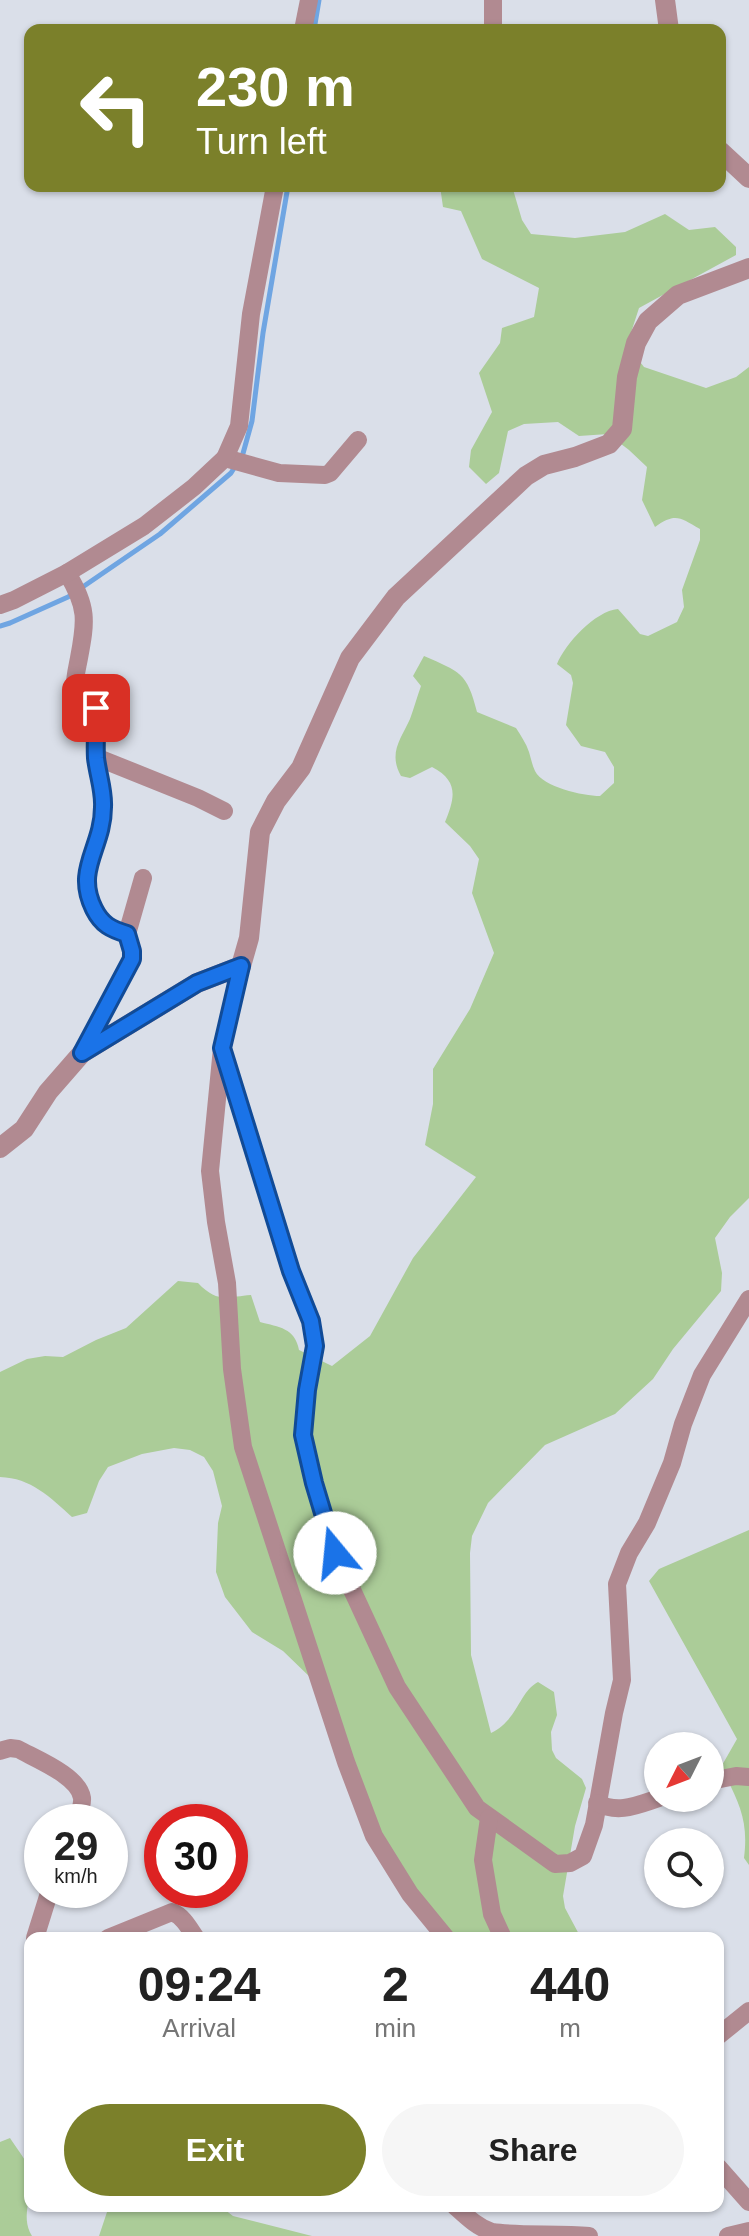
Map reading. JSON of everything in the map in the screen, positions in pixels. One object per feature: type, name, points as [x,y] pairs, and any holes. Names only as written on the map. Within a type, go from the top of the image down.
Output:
[{"type":"street","points":[[304,24],[309,0]]},
{"type":"street","points":[[493,0],[493,24]]},
{"type":"street","points":[[665,0],[668,24]]},
{"type":"street","points":[[726,157],[749,178]]},
{"type":"street","points":[[0,605],[73,583],[194,487],[233,461],[251,314],[274,192]]},
{"type":"street","points":[[441,1932],[410,1894],[374,1836],[346,1762],[243,1447],[232,1369],[227,1283],[210,1171],[222,1048],[249,938],[260,832],[276,801],[301,768],[350,658],[396,597],[526,476],[544,465],[609,444],[622,429],[627,377],[636,343],[648,321],[678,295],[749,268]]},
{"type":"street","points":[[233,461],[279,473],[325,475],[358,440]]},
{"type":"street","points":[[73,583],[85,614],[75,690],[78,697],[93,703],[96,708],[96,757],[104,804],[102,828],[86,876],[88,897],[100,920],[111,930],[127,934]]},
{"type":"street","points":[[96,757],[224,811]]},
{"type":"street","points":[[0,1148],[24,1129],[48,1092],[82,1053],[132,959],[127,934],[143,878]]},
{"type":"street","points":[[82,1053],[197,983],[241,966]]},
{"type":"street","points":[[222,1048],[291,1271],[311,1321],[315,1346],[303,1435],[335,1553],[397,1687],[468,1796],[489,1818],[555,1864],[570,1863],[583,1856],[594,1825],[622,1680],[617,1584],[672,1463],[702,1375],[749,1299]]},
{"type":"street","points":[[0,1751],[18,1749],[72,1779],[82,1796],[81,1804]]},
{"type":"street","points":[[724,1778],[749,1777]]},
{"type":"street","points":[[597,1803],[606,1807],[630,1808],[644,1803]]},
{"type":"street","points":[[489,1818],[483,1860],[492,1914],[500,1932]]},
{"type":"street","points":[[37,1932],[44,1908]]},
{"type":"street","points":[[123,1932],[172,1912],[192,1932]]},
{"type":"street","points":[[724,2031],[749,2011]]},
{"type":"street","points":[[724,2174],[749,2202]]},
{"type":"street","points":[[462,2212],[492,2232],[589,2236]]},
{"type":"street","points":[[728,2236],[749,2231]]},
{"type":"green space","points":[[441,192],[514,192],[522,220],[531,234],[575,238],[625,232],[665,214],[689,230],[715,227],[736,247],[736,255],[639,308],[627,345],[644,367],[706,388],[736,377],[749,367],[749,1198],[715,1238],[722,1273],[721,1291],[673,1349],[653,1379],[615,1414],[545,1445],[488,1503],[472,1536],[470,1553],[471,1655],[491,1733],[507,1721],[526,1692],[538,1682],[554,1692],[557,1715],[551,1732],[552,1750],[556,1758],[582,1779],[586,1788],[575,1826],[563,1896],[565,1908],[578,1932],[435,1932],[399,1890],[313,1680],[283,1651],[252,1632],[225,1597],[216,1572],[218,1523],[222,1506],[213,1471],[204,1457],[190,1450],[174,1448],[142,1454],[108,1467],[87,1513],[72,1517],[31,1485],[0,1477],[0,1372],[27,1359],[63,1357],[126,1328],[178,1281],[198,1283],[211,1294],[222,1297],[251,1295],[260,1322],[290,1333],[299,1350],[332,1366],[370,1336],[413,1258],[476,1177],[425,1145],[433,1104],[433,1069],[470,1009],[494,953],[472,893],[479,859],[445,822],[451,805],[451,784],[432,767],[410,778],[401,776],[397,768],[397,746],[421,686],[413,676],[424,656],[454,670],[470,689],[477,712],[516,728],[539,777],[564,790],[600,796],[614,783],[614,767],[605,752],[581,746],[566,725],[573,683],[571,675],[557,664],[582,630],[609,611],[618,609],[640,634],[648,636],[677,622],[684,607],[682,590],[700,540],[700,529],[678,518],[668,519],[655,527],[642,500],[647,467],[608,434],[579,436],[558,422],[524,424],[508,431],[499,473],[486,484],[469,467],[471,450],[492,412],[479,373],[500,343],[502,328],[534,317],[539,288],[482,259],[461,211],[443,207]]},
{"type":"green space","points":[[749,1530],[749,1865],[744,1858],[745,1832],[741,1811],[724,1773],[724,1762],[737,1739],[649,1581],[659,1569]]},
{"type":"green space","points":[[10,2138],[24,2159],[24,2212],[27,2212],[32,2236],[0,2236],[0,2142]]},
{"type":"green space","points":[[107,2212],[228,2212],[233,2216],[312,2236],[99,2236]]},
{"type":"waterway","points":[[315,24],[319,0]]},
{"type":"waterway","points":[[242,457],[252,421],[263,333],[287,192]]},
{"type":"waterway","points":[[0,626],[68,597],[160,534],[231,473],[236,465]]},
{"type":"route","points":[[96,708],[96,757],[104,804],[102,828],[86,876],[88,897],[100,920],[111,930],[127,934],[132,959],[82,1053],[197,983],[241,966],[222,1048],[291,1271],[311,1321],[315,1346],[303,1435],[335,1553]]}]
